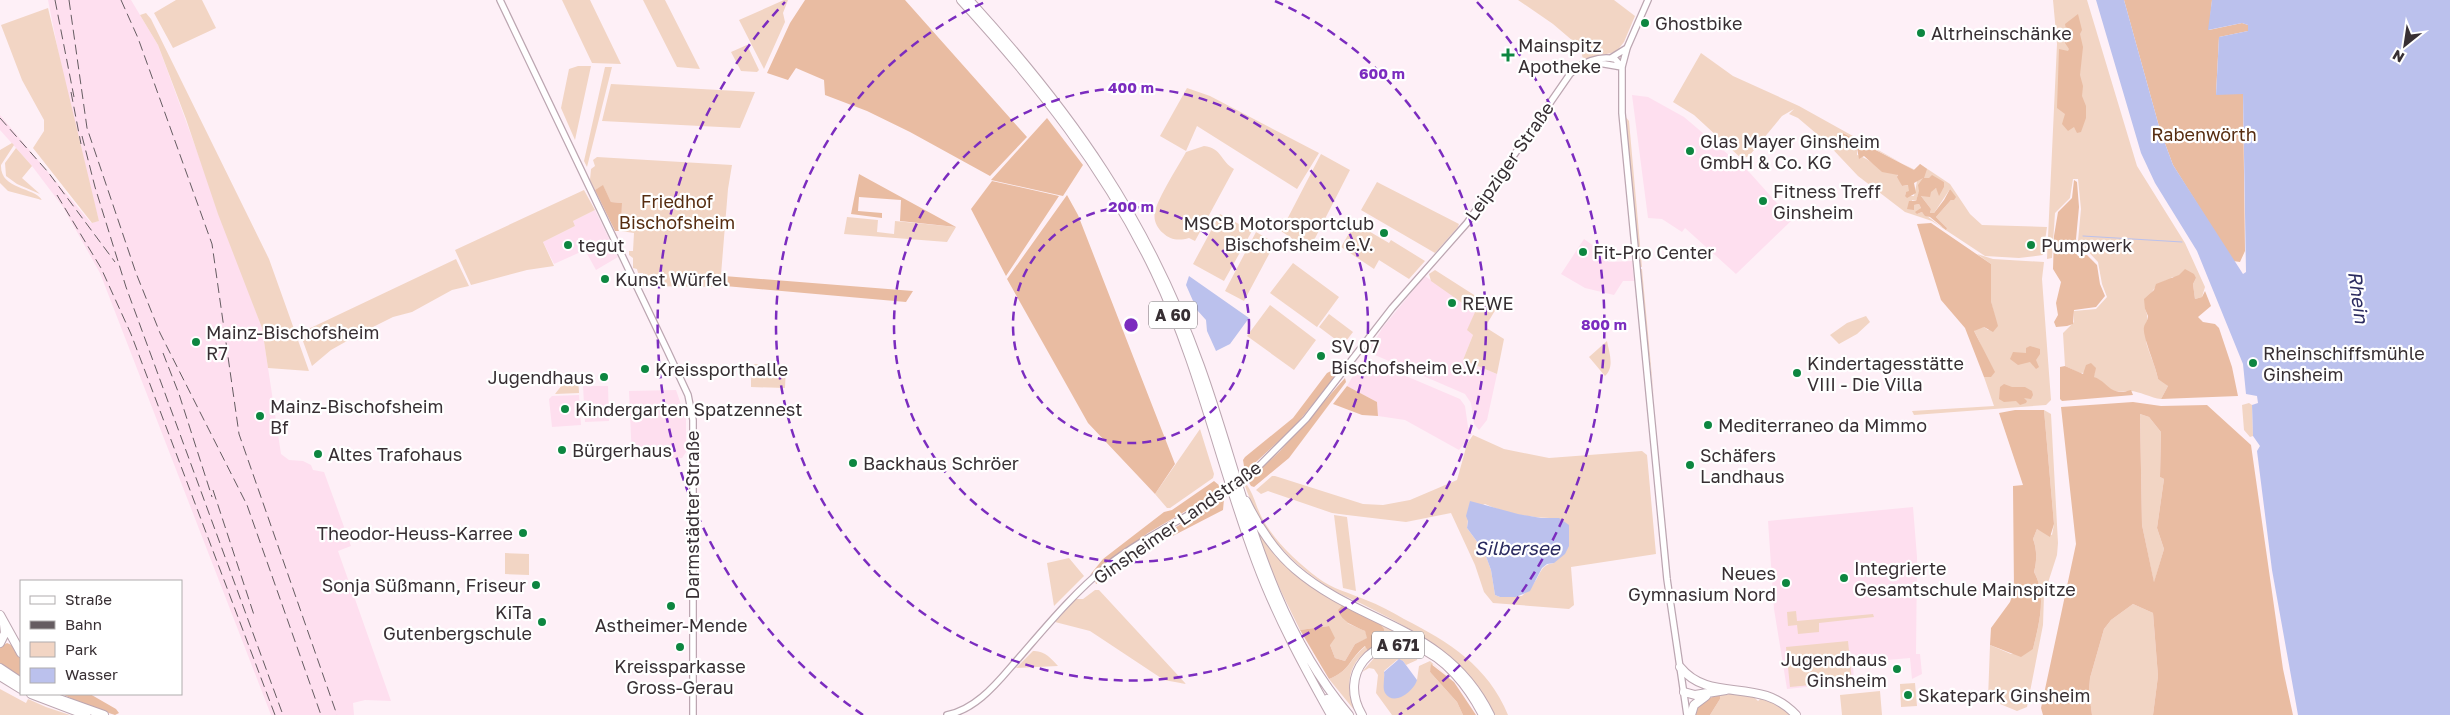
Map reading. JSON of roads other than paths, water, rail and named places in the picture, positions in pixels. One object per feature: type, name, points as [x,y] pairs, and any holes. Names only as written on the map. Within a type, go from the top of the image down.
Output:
[{"type":"highway","name":"A 60","points":[[961,0],[1034,83],[1071,132],[1098,171],[1138,239],[1155,273],[1183,340],[1261,576],[1285,629],[1340,715]]},
{"type":"highway","name":"A 60","points":[[969,0],[1059,104],[1119,192],[1148,244],[1200,366],[1220,433],[1268,576],[1314,674],[1349,715]]},
{"type":"highway","name":"A 60","points":[[1220,433],[1251,511],[1265,535],[1283,557],[1322,588],[1434,648],[1466,677],[1490,715]]},
{"type":"highway","points":[[0,643],[5,630],[1,616]]},
{"type":"highway","points":[[1,616],[20,650]]},
{"type":"highway","name":"A 671","points":[[1362,715],[1353,694],[1356,674],[1368,656],[1389,646],[1406,645],[1428,653],[1446,667],[1466,688],[1483,715]]},
{"type":"highway","points":[[1680,666],[1691,679],[1701,684],[1766,694],[1782,702],[1796,715]]},
{"type":"highway","points":[[0,668],[20,681]]},
{"type":"highway","points":[[1314,674],[1331,715]]},
{"type":"highway","points":[[1314,674],[1354,715]]},
{"type":"highway","points":[[1,677],[20,688]]},
{"type":"highway","points":[[1684,692],[1691,687],[1701,684]]},
{"type":"highway","points":[[1684,692],[1695,695],[1730,689]]},
{"type":"highway","points":[[1689,715],[1698,700],[1709,694]]},
{"type":"highway","points":[[34,695],[86,715]]},
{"type":"highway","points":[[48,695],[104,715]]},
{"type":"highway","points":[[58,695],[71,704]]},
{"type":"main road","name":"Darmstädter Straße","points":[[500,0],[684,386],[691,408],[693,715]]},
{"type":"main road","points":[[1648,0],[1627,48],[1622,66],[1622,113],[1667,578],[1689,715]]},
{"type":"main road","points":[[1611,58],[1627,48]]},
{"type":"main road","points":[[1611,58],[1617,60],[1622,66]]},
{"type":"main road","name":"Leipziger Straße","points":[[1430,265],[1468,223],[1570,74],[1580,66],[1590,62],[1611,58]]},
{"type":"main road","points":[[1590,62],[1622,66]]},
{"type":"main road","name":"Ginsheimer Landstraße","points":[[947,715],[964,709],[985,694],[1066,603],[1107,566],[1151,536],[1217,498],[1251,474],[1287,440],[1315,409],[1392,308],[1430,265]]},
{"type":"water","name":"Rhein","points":[[2096,0],[2124,0],[2160,130],[2173,165],[2243,274],[2246,272],[2243,94],[2216,95],[2219,37],[2248,31],[2248,25],[2242,23],[2208,30],[2212,0],[2450,0],[2450,715],[2298,715],[2272,570],[2257,451],[2260,446],[2253,436],[2252,405],[2258,403],[2257,396],[2246,394],[2243,364],[2197,251],[2155,183],[2141,153]]},
{"type":"water","points":[[1189,276],[1249,318],[1230,344],[1216,351],[1207,331],[1206,320],[1197,310],[1186,285]]},
{"type":"water","name":"Silbersee","points":[[1470,501],[1518,514],[1541,518],[1559,518],[1569,525],[1569,546],[1565,554],[1554,563],[1547,564],[1542,568],[1530,591],[1516,597],[1500,597],[1495,595],[1491,570],[1484,551],[1467,528],[1468,521],[1466,516]]},
{"type":"water","points":[[1399,659],[1403,661],[1417,680],[1408,693],[1398,698],[1393,698],[1389,697],[1384,691],[1384,672]]},
{"type":"waterway","points":[[2083,236],[2182,242]]},
{"type":"railway","points":[[55,0],[74,97]]},
{"type":"railway","points":[[69,0],[87,128],[136,273],[160,333],[247,505],[321,715]]},
{"type":"railway","points":[[121,0],[138,38],[212,244],[239,434],[337,715]]},
{"type":"railway","points":[[71,92],[81,144]]},
{"type":"railway","points":[[0,118],[48,172],[115,262]]},
{"type":"railway","points":[[82,136],[95,187],[126,287],[283,715]]},
{"type":"railway","points":[[57,195],[101,268],[131,334],[275,715]]},
{"type":"railway","points":[[163,353],[179,394],[212,497]]},
{"type":"railway","points":[[213,490],[255,618]]},
{"type":"place","name":"Ghostbike","points":[[1645,23]]},
{"type":"place","name":"Altrheinschänke","points":[[1921,33]]},
{"type":"place","name":"Mainspitz Apotheke","points":[[1508,55]]},
{"type":"place","name":"Glas Mayer Ginsheim GmbH & Co. KG","points":[[1690,151]]},
{"type":"place","name":"Fitness Treff Ginsheim","points":[[1763,201]]},
{"type":"place","name":"MSCB Motorsportclub Bischofsheim e.V.","points":[[1384,233]]},
{"type":"place","name":"tegut","points":[[568,245]]},
{"type":"place","name":"Pumpwerk","points":[[2031,245]]},
{"type":"place","name":"Fit-Pro Center","points":[[1583,252]]},
{"type":"place","name":"Kunst Würfel","points":[[605,279]]},
{"type":"place","name":"REWE","points":[[1452,303]]},
{"type":"place","name":"Mainz-Bischofsheim R7","points":[[196,342]]},
{"type":"place","name":"SV 07 Bischofsheim e.V.","points":[[1321,356]]},
{"type":"place","name":"Rheinschiffsmühle Ginsheim","points":[[2253,363]]},
{"type":"place","name":"Kreissporthalle","points":[[645,369]]},
{"type":"place","name":"Kindertagesstätte VIII - Die Villa","points":[[1797,373]]},
{"type":"place","name":"Jugendhaus","points":[[604,377]]},
{"type":"place","name":"Kindergarten Spatzennest","points":[[565,409]]},
{"type":"place","name":"Mainz-Bischofsheim Bf","points":[[260,416]]},
{"type":"place","name":"Mediterraneo da Mimmo","points":[[1708,425]]},
{"type":"place","name":"Bürgerhaus","points":[[562,450]]},
{"type":"place","name":"Altes Trafohaus","points":[[318,454]]},
{"type":"place","name":"Backhaus Schröer","points":[[853,463]]},
{"type":"place","name":"Schäfers Landhaus","points":[[1690,465]]},
{"type":"place","name":"Theodor-Heuss-Karree","points":[[523,533]]},
{"type":"place","name":"Integrierte Gesamtschule Mainspitze","points":[[1844,578]]},
{"type":"place","name":"Neues Gymnasium Nord","points":[[1786,583]]},
{"type":"place","name":"Sonja Süßmann, Friseur","points":[[536,585]]},
{"type":"place","name":"Astheimer-Mende","points":[[671,606]]},
{"type":"place","name":"KiTa Gutenbergschule","points":[[542,622]]},
{"type":"place","name":"Kreissparkasse Gross-Gerau","points":[[680,647]]},
{"type":"place","name":"Jugendhaus Ginsheim","points":[[1897,669]]},
{"type":"place","name":"Skatepark Ginsheim","points":[[1908,695]]},
{"type":"park label","name":"Rabenwörth","points":[[2204,134]]},
{"type":"park label","name":"Friedhof Bischofsheim","points":[[677,211]]}]
